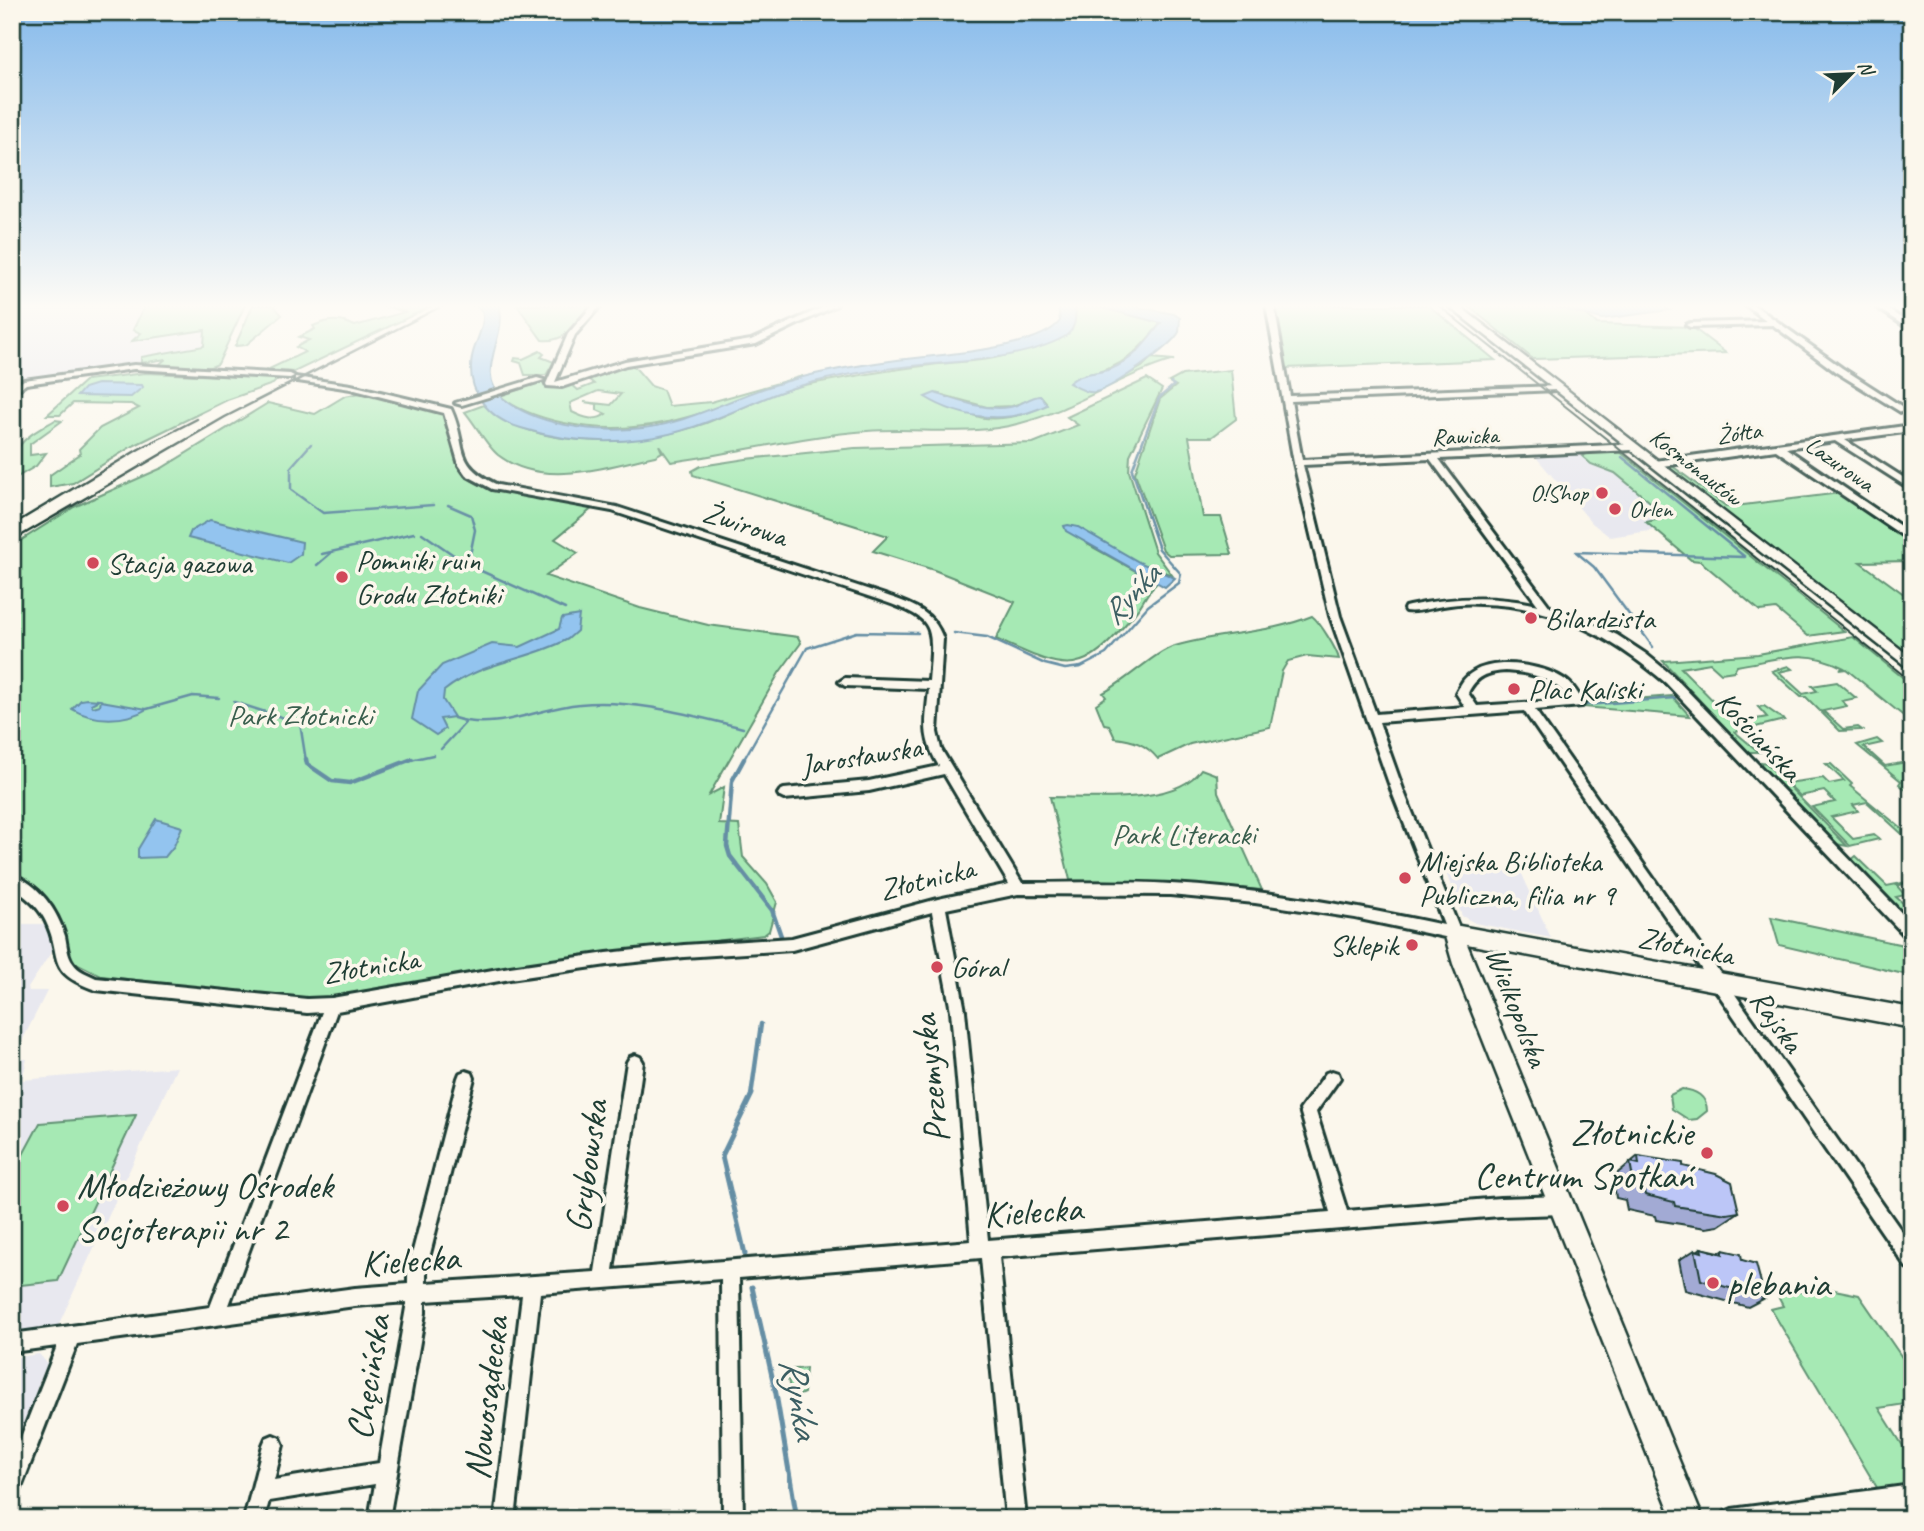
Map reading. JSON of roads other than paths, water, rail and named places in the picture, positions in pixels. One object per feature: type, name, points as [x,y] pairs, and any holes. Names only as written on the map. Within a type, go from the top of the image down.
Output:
[{"type":"main road","name":"Kosmonautów","points":[[1542,376],[1912,666]]},
{"type":"main road","name":"Złotnicka","points":[[1454,933],[1912,1018]]},
{"type":"main road","name":"Wielkopolska","points":[[1454,933],[1462,964],[1688,1519]]},
{"type":"street","name":"Żwirowa","points":[[16,389],[24,382],[65,376]]},
{"type":"street","name":"Żwirowa","points":[[271,376],[351,387],[447,411],[464,468],[477,480],[495,487],[614,509],[915,610],[936,628],[938,649],[931,732],[935,749],[1018,888]]},
{"type":"street","points":[[552,376],[550,383],[553,385],[582,376]]},
{"type":"street","name":"Wielkopolska","points":[[1283,376],[1298,463],[1335,616],[1371,718],[1454,933]]},
{"type":"street","points":[[1849,376],[1912,417]]},
{"type":"street","points":[[459,402],[540,380]]},
{"type":"street","points":[[1287,400],[1557,388]]},
{"type":"street","name":"Żółta","points":[[1655,464],[1912,428]]},
{"type":"street","points":[[1836,438],[1912,487]]},
{"type":"street","name":"Rawicka","points":[[1298,463],[1633,447]]},
{"type":"street","name":"Lazurowa","points":[[1778,447],[1912,539]]},
{"type":"street","points":[[1433,457],[1545,607]]},
{"type":"street","name":"Kościańska","points":[[1409,609],[1462,600],[1545,607],[1609,634],[1649,660],[1912,934]]},
{"type":"street","points":[[1371,718],[1474,711],[1578,703],[1563,683],[1523,669],[1504,667],[1480,672],[1464,686],[1462,693],[1474,711]]},
{"type":"street","points":[[845,682],[935,685]]},
{"type":"street","name":"Rajska","points":[[1527,707],[1912,1261]]},
{"type":"street","name":"Jarosławska","points":[[784,794],[869,786],[946,769]]},
{"type":"street","name":"Złotnicka","points":[[12,879],[45,909],[53,922],[63,960],[71,973],[80,979],[96,984],[220,998],[332,1005],[510,973],[607,959],[792,944],[938,905],[1018,888],[1170,889],[1255,897],[1354,912],[1454,933]]},
{"type":"street","name":"Przemyska","points":[[938,905],[958,1011],[1016,1519]]},
{"type":"street","points":[[216,1315],[332,1005]]},
{"type":"street","name":"Grybowska","points":[[603,1280],[635,1062]]},
{"type":"street","name":"Chęcińska","points":[[379,1519],[416,1313],[417,1270],[466,1078]]},
{"type":"street","points":[[1332,1078],[1308,1110],[1341,1221]]},
{"type":"street","name":"Kielecka","points":[[12,1343],[355,1297],[1562,1205]]},
{"type":"street","points":[[730,1270],[733,1519]]},
{"type":"street","name":"Nowosądecka","points":[[505,1519],[533,1285]]},
{"type":"street","points":[[12,1486],[70,1337]]},
{"type":"street","points":[[254,1519],[273,1445]]},
{"type":"street","name":"Chęcińska","points":[[261,1492],[387,1472]]},
{"type":"street","points":[[1732,1519],[1912,1495]]},
{"type":"street","points":[[1880,1500],[1890,1510],[1912,1518]]},
{"type":"water","points":[[472,376],[491,376],[495,389],[504,399],[517,408],[548,421],[582,428],[616,430],[667,424],[768,387],[806,376],[841,376],[778,393],[677,432],[642,439],[596,441],[565,438],[509,424],[489,411]]},
{"type":"water","points":[[1125,376],[1092,392],[1069,383],[1078,377]]},
{"type":"water","points":[[97,384],[143,387],[131,397],[77,396],[84,388]]},
{"type":"water","points":[[935,393],[991,408],[1010,407],[1041,396],[1047,405],[1017,415],[985,417],[954,410],[925,397]]},
{"type":"water","points":[[210,520],[302,542],[301,554],[288,563],[188,538],[191,531]]},
{"type":"water","points":[[1064,526],[1078,527],[1139,562],[1175,578],[1165,587],[1066,531]]},
{"type":"water","points":[[579,615],[577,631],[568,639],[473,673],[444,691],[443,700],[454,717],[440,719],[445,729],[436,735],[412,719],[418,691],[442,665],[492,644],[520,647],[559,629],[562,618]]},
{"type":"water","points":[[81,700],[99,700],[91,704],[93,707],[100,705],[101,701],[147,709],[110,719],[90,716],[72,709]]},
{"type":"water","points":[[156,819],[182,827],[174,846],[165,857],[138,858],[138,849]]},
{"type":"waterway","name":"Ryńka","points":[[954,633],[987,637],[1045,664],[1065,669],[1081,667],[1106,654],[1148,606],[1179,583],[1181,574],[1159,549],[1132,470],[1159,398],[1174,385],[1171,383]]},
{"type":"waterway","points":[[311,444],[291,467],[291,490],[323,513],[433,505]]},
{"type":"waterway","points":[[1622,457],[1745,557],[1576,552],[1594,567],[1653,647]]},
{"type":"waterway","points":[[448,505],[471,515],[475,530],[468,565]]},
{"type":"waterway","points":[[322,554],[414,533]]},
{"type":"waterway","points":[[422,533],[468,565]]},
{"type":"waterway","points":[[317,565],[331,553]]},
{"type":"waterway","points":[[468,565],[565,609]]},
{"type":"waterway","name":"Ryńka","points":[[743,761],[807,648],[857,632],[918,633]]},
{"type":"waterway","points":[[147,709],[193,696],[219,698]]},
{"type":"waterway","points":[[1586,705],[1675,698]]},
{"type":"waterway","points":[[234,702],[300,723],[306,761]]},
{"type":"waterway","points":[[454,718],[470,722],[501,721],[564,706],[600,703],[662,709],[743,728]]},
{"type":"waterway","points":[[441,749],[465,723]]},
{"type":"waterway","points":[[408,761],[433,755]]},
{"type":"waterway","points":[[306,759],[307,764],[332,781],[350,783],[408,761]]},
{"type":"waterway","points":[[408,761],[412,759]]},
{"type":"waterway","name":"Ryńka","points":[[744,759],[732,781],[727,846],[730,856],[772,910],[781,936]]},
{"type":"waterway","name":"Ryńka","points":[[751,1096],[761,1024]]},
{"type":"waterway","name":"Ryńka","points":[[745,1254],[722,1156],[752,1094]]},
{"type":"waterway","name":"Ryńka","points":[[752,1287],[776,1394],[797,1519]]},
{"type":"tram line","points":[[1528,376],[1912,682]]},
{"type":"railway","points":[[12,541],[225,417],[304,376]]},
{"type":"railway","points":[[12,525],[139,449],[197,419]]},
{"type":"place","name":"O!Shop","points":[[1602,493]]},
{"type":"place","name":"Orlen","points":[[1615,509]]},
{"type":"place","name":"Stacja gazowa","points":[[93,563]]},
{"type":"place","name":"Pomniki ruin Grodu Złotniki","points":[[342,577]]},
{"type":"place","name":"Bilardzista","points":[[1531,618]]},
{"type":"place","name":"Plac Kaliski","points":[[1514,689]]},
{"type":"place","name":"Miejska Biblioteka Publiczna, filia nr 9","points":[[1405,878]]},
{"type":"place","name":"Sklepik","points":[[1412,945]]},
{"type":"place","name":"Góral","points":[[937,967]]},
{"type":"place","name":"Złotnickie Centrum Spotkań","points":[[1707,1153]]},
{"type":"place","name":"Młodzieżowy Ośrodek Socjoterapii nr 2","points":[[63,1206]]},
{"type":"place","name":"plebania","points":[[1713,1283]]},
{"type":"park label","name":"Park Złotnicki","points":[[300,715]]},
{"type":"park label","name":"Park Literacki","points":[[1184,834]]}]
